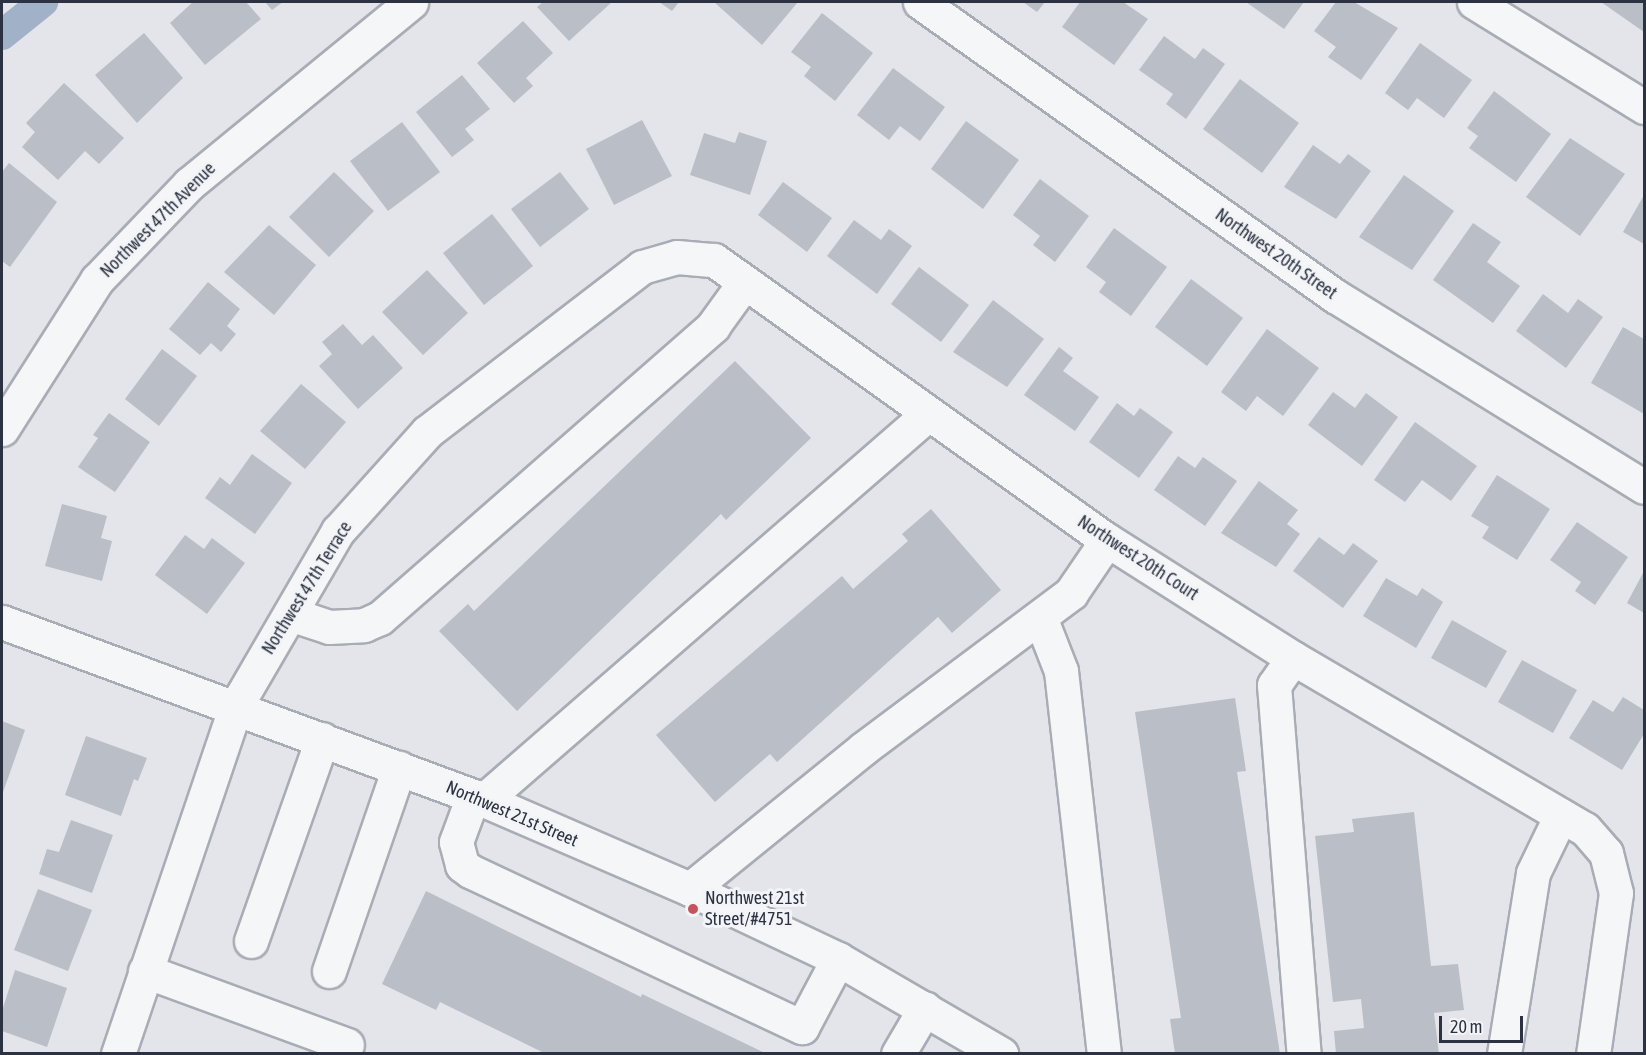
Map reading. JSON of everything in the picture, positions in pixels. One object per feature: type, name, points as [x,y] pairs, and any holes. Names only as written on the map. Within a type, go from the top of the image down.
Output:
[{"type":"street","name":"Northwest 47th Avenue","points":[[2,429],[97,280],[189,184],[411,2]]},
{"type":"street","name":"Northwest 20th Street","points":[[920,2],[1335,296],[1644,487]]},
{"type":"street","points":[[1474,2],[1644,107]]},
{"type":"street","name":"Northwest 20th Court","points":[[677,257],[714,260],[1107,540],[1293,658],[1585,830],[1606,854],[1616,893],[1593,1053]]},
{"type":"street","name":"Northwest 47th Terrace","points":[[124,1052],[146,971],[236,706],[338,531],[427,432],[642,267],[677,257]]},
{"type":"street","points":[[290,614],[329,627],[364,626],[380,618],[713,326],[744,282]]},
{"type":"street","points":[[838,959],[802,1028],[470,872],[462,865],[456,842],[478,798],[928,414]]},
{"type":"street","points":[[690,889],[864,748],[1071,593],[1107,540]]},
{"type":"street","points":[[1040,616],[1061,671],[1104,1053]]},
{"type":"street","name":"Northwest 21st Street","points":[[2,622],[236,706],[478,798],[690,889],[838,959],[925,1008],[998,1053]]},
{"type":"street","points":[[1293,658],[1274,685],[1304,1053]]},
{"type":"street","points":[[251,941],[322,739]]},
{"type":"street","points":[[329,971],[399,768]]},
{"type":"street","points":[[1504,1053],[1533,873],[1561,815]]},
{"type":"street","points":[[146,971],[347,1045]]},
{"type":"street","points":[[898,1053],[925,1008]]},
{"type":"building","points":[[193,2],[246,2],[261,19],[205,65],[170,23]]},
{"type":"building","points":[[265,2],[283,2],[272,10]]},
{"type":"building","points":[[543,2],[612,2],[569,41],[537,7]]},
{"type":"building","points":[[659,2],[679,2],[672,11]]},
{"type":"building","points":[[714,2],[798,2],[762,45]]},
{"type":"building","points":[[1023,2],[1045,2],[1037,12]]},
{"type":"building","points":[[1080,2],[1123,2],[1148,19],[1114,65],[1062,27]]},
{"type":"building","points":[[1246,2],[1304,2],[1284,29]]},
{"type":"building","points":[[1336,2],[1354,2],[1398,28],[1361,80],[1328,57],[1336,47],[1314,31]]},
{"type":"building","points":[[1601,2],[1644,2],[1644,32]]},
{"type":"building","points":[[822,13],[873,53],[835,101],[804,76],[811,67],[791,52]]},
{"type":"building","points":[[523,21],[553,53],[526,78],[533,86],[514,103],[477,63]]},
{"type":"building","points":[[144,33],[183,78],[137,123],[95,75]]},
{"type":"building","points":[[1164,36],[1195,59],[1203,48],[1225,64],[1186,119],[1166,104],[1173,94],[1139,70]]},
{"type":"building","points":[[1420,43],[1472,80],[1444,118],[1417,98],[1408,110],[1385,93]]},
{"type":"building","points":[[893,68],[945,107],[920,141],[900,126],[889,140],[857,115]]},
{"type":"building","points":[[462,75],[490,109],[465,129],[474,140],[452,157],[416,112]]},
{"type":"building","points":[[1240,79],[1299,123],[1262,173],[1203,129]]},
{"type":"building","points":[[64,83],[124,138],[99,164],[85,151],[58,180],[22,147],[35,132],[26,123]]},
{"type":"building","points":[[1494,91],[1551,134],[1516,182],[1469,148],[1478,136],[1467,128]]},
{"type":"building","points":[[642,120],[672,176],[614,205],[586,149]]},
{"type":"building","points":[[966,121],[1019,160],[983,209],[931,169]]},
{"type":"building","points":[[402,122],[440,172],[388,211],[350,161]]},
{"type":"building","points":[[739,132],[767,141],[750,195],[690,175],[704,133],[735,143]]},
{"type":"building","points":[[1570,138],[1625,174],[1580,236],[1526,197]]},
{"type":"building","points":[[1313,145],[1340,164],[1348,154],[1371,171],[1336,219],[1284,187]]},
{"type":"building","points":[[9,163],[57,202],[10,267],[2,261],[2,172]]},
{"type":"building","points":[[334,172],[374,211],[329,257],[289,217]]},
{"type":"building","points":[[560,172],[589,209],[540,247],[511,209]]},
{"type":"building","points":[[1404,175],[1454,211],[1412,270],[1359,237]]},
{"type":"building","points":[[1040,179],[1089,216],[1055,262],[1033,245],[1040,236],[1013,215]]},
{"type":"building","points":[[783,182],[832,218],[807,252],[758,215]]},
{"type":"building","points":[[1644,195],[1644,244],[1623,232]]},
{"type":"building","points":[[492,214],[533,266],[484,305],[443,253]]},
{"type":"building","points":[[854,220],[881,240],[889,229],[912,246],[877,294],[827,256]]},
{"type":"building","points":[[1473,223],[1501,242],[1487,262],[1520,286],[1493,323],[1433,280]]},
{"type":"building","points":[[269,225],[316,265],[274,315],[224,272]]},
{"type":"building","points":[[1114,228],[1167,267],[1131,316],[1099,292],[1106,282],[1086,267]]},
{"type":"building","points":[[919,267],[969,305],[941,342],[891,304]]},
{"type":"building","points":[[427,270],[468,313],[423,355],[382,312]]},
{"type":"building","points":[[1191,279],[1243,318],[1207,366],[1155,327]]},
{"type":"building","points":[[208,282],[240,309],[227,326],[236,334],[221,352],[211,343],[200,355],[169,329]]},
{"type":"building","points":[[1543,294],[1568,313],[1578,299],[1603,317],[1566,368],[1516,331]]},
{"type":"building","points":[[993,300],[1044,339],[1007,387],[953,352]]},
{"type":"building","points":[[343,324],[362,345],[373,335],[403,368],[358,409],[319,366],[332,354],[322,342]]},
{"type":"building","points":[[1623,327],[1644,339],[1644,414],[1591,383]]},
{"type":"building","points":[[1267,329],[1319,368],[1283,416],[1257,396],[1246,411],[1221,392]]},
{"type":"building","points":[[1059,347],[1073,358],[1063,371],[1099,397],[1075,431],[1024,395]]},
{"type":"building","points":[[162,349],[197,376],[159,426],[125,399]]},
{"type":"building","points":[[735,361],[811,438],[726,520],[721,514],[517,711],[439,631],[468,604],[474,611]]},
{"type":"building","points":[[301,384],[346,422],[305,469],[260,431]]},
{"type":"building","points":[[1333,392],[1355,408],[1366,393],[1398,417],[1362,466],[1308,425]]},
{"type":"building","points":[[1117,403],[1134,416],[1140,408],[1173,432],[1139,478],[1089,442]]},
{"type":"building","points":[[109,413],[150,442],[115,492],[78,467],[98,438],[93,435]]},
{"type":"building","points":[[1415,422],[1477,466],[1451,501],[1422,480],[1405,502],[1374,480]]},
{"type":"building","points":[[252,454],[292,483],[255,534],[205,498],[220,477],[230,485]]},
{"type":"building","points":[[1178,456],[1195,468],[1203,457],[1237,481],[1205,526],[1154,490]]},
{"type":"building","points":[[1497,475],[1550,509],[1517,560],[1482,538],[1489,527],[1471,516]]},
{"type":"building","points":[[1259,481],[1298,510],[1287,524],[1300,534],[1276,567],[1221,533]]},
{"type":"building","points":[[62,504],[107,516],[101,538],[112,541],[102,581],[45,566]]},
{"type":"building","points":[[931,509],[1001,590],[952,633],[938,617],[777,762],[770,754],[715,802],[656,735],[842,576],[853,589],[908,541],[902,534]]},
{"type":"building","points":[[1577,522],[1628,557],[1595,605],[1575,591],[1581,582],[1550,560]]},
{"type":"building","points":[[185,535],[204,549],[212,538],[245,563],[207,614],[155,575]]},
{"type":"building","points":[[1319,537],[1344,555],[1353,543],[1378,561],[1343,608],[1293,571]]},
{"type":"building","points":[[1644,571],[1644,613],[1627,603]]},
{"type":"building","points":[[1386,578],[1417,596],[1422,588],[1443,602],[1416,648],[1363,616]]},
{"type":"building","points":[[1452,620],[1507,651],[1486,688],[1431,658]]},
{"type":"building","points":[[1522,660],[1577,690],[1553,733],[1498,702]]},
{"type":"building","points":[[1623,697],[1644,710],[1644,734],[1622,770],[1569,738],[1593,700],[1613,712]]},
{"type":"building","points":[[1235,698],[1246,771],[1237,772],[1280,1054],[1175,1054],[1170,1019],[1181,1018],[1135,712]]},
{"type":"building","points":[[2,721],[25,730],[2,795]]},
{"type":"building","points":[[86,736],[147,758],[138,781],[134,779],[121,816],[65,795]]},
{"type":"building","points":[[1414,812],[1431,966],[1458,964],[1464,1010],[1434,1013],[1439,1054],[1336,1054],[1334,1031],[1364,1028],[1361,999],[1333,1002],[1315,836],[1354,832],[1352,819]]},
{"type":"building","points":[[71,820],[113,835],[92,893],[39,874],[47,849],[59,852]]},
{"type":"building","points":[[38,889],[92,910],[68,971],[14,950]]},
{"type":"building","points":[[426,891],[641,997],[642,994],[767,1054],[546,1054],[440,1002],[436,1010],[382,984]]},
{"type":"building","points":[[15,970],[67,988],[47,1047],[2,1031],[2,1011]]},
{"type":"waterway","points":[[2,35],[43,2]]},
{"type":"place","name":"Northwest 21st Street/#4751","points":[[693,909]]}]
